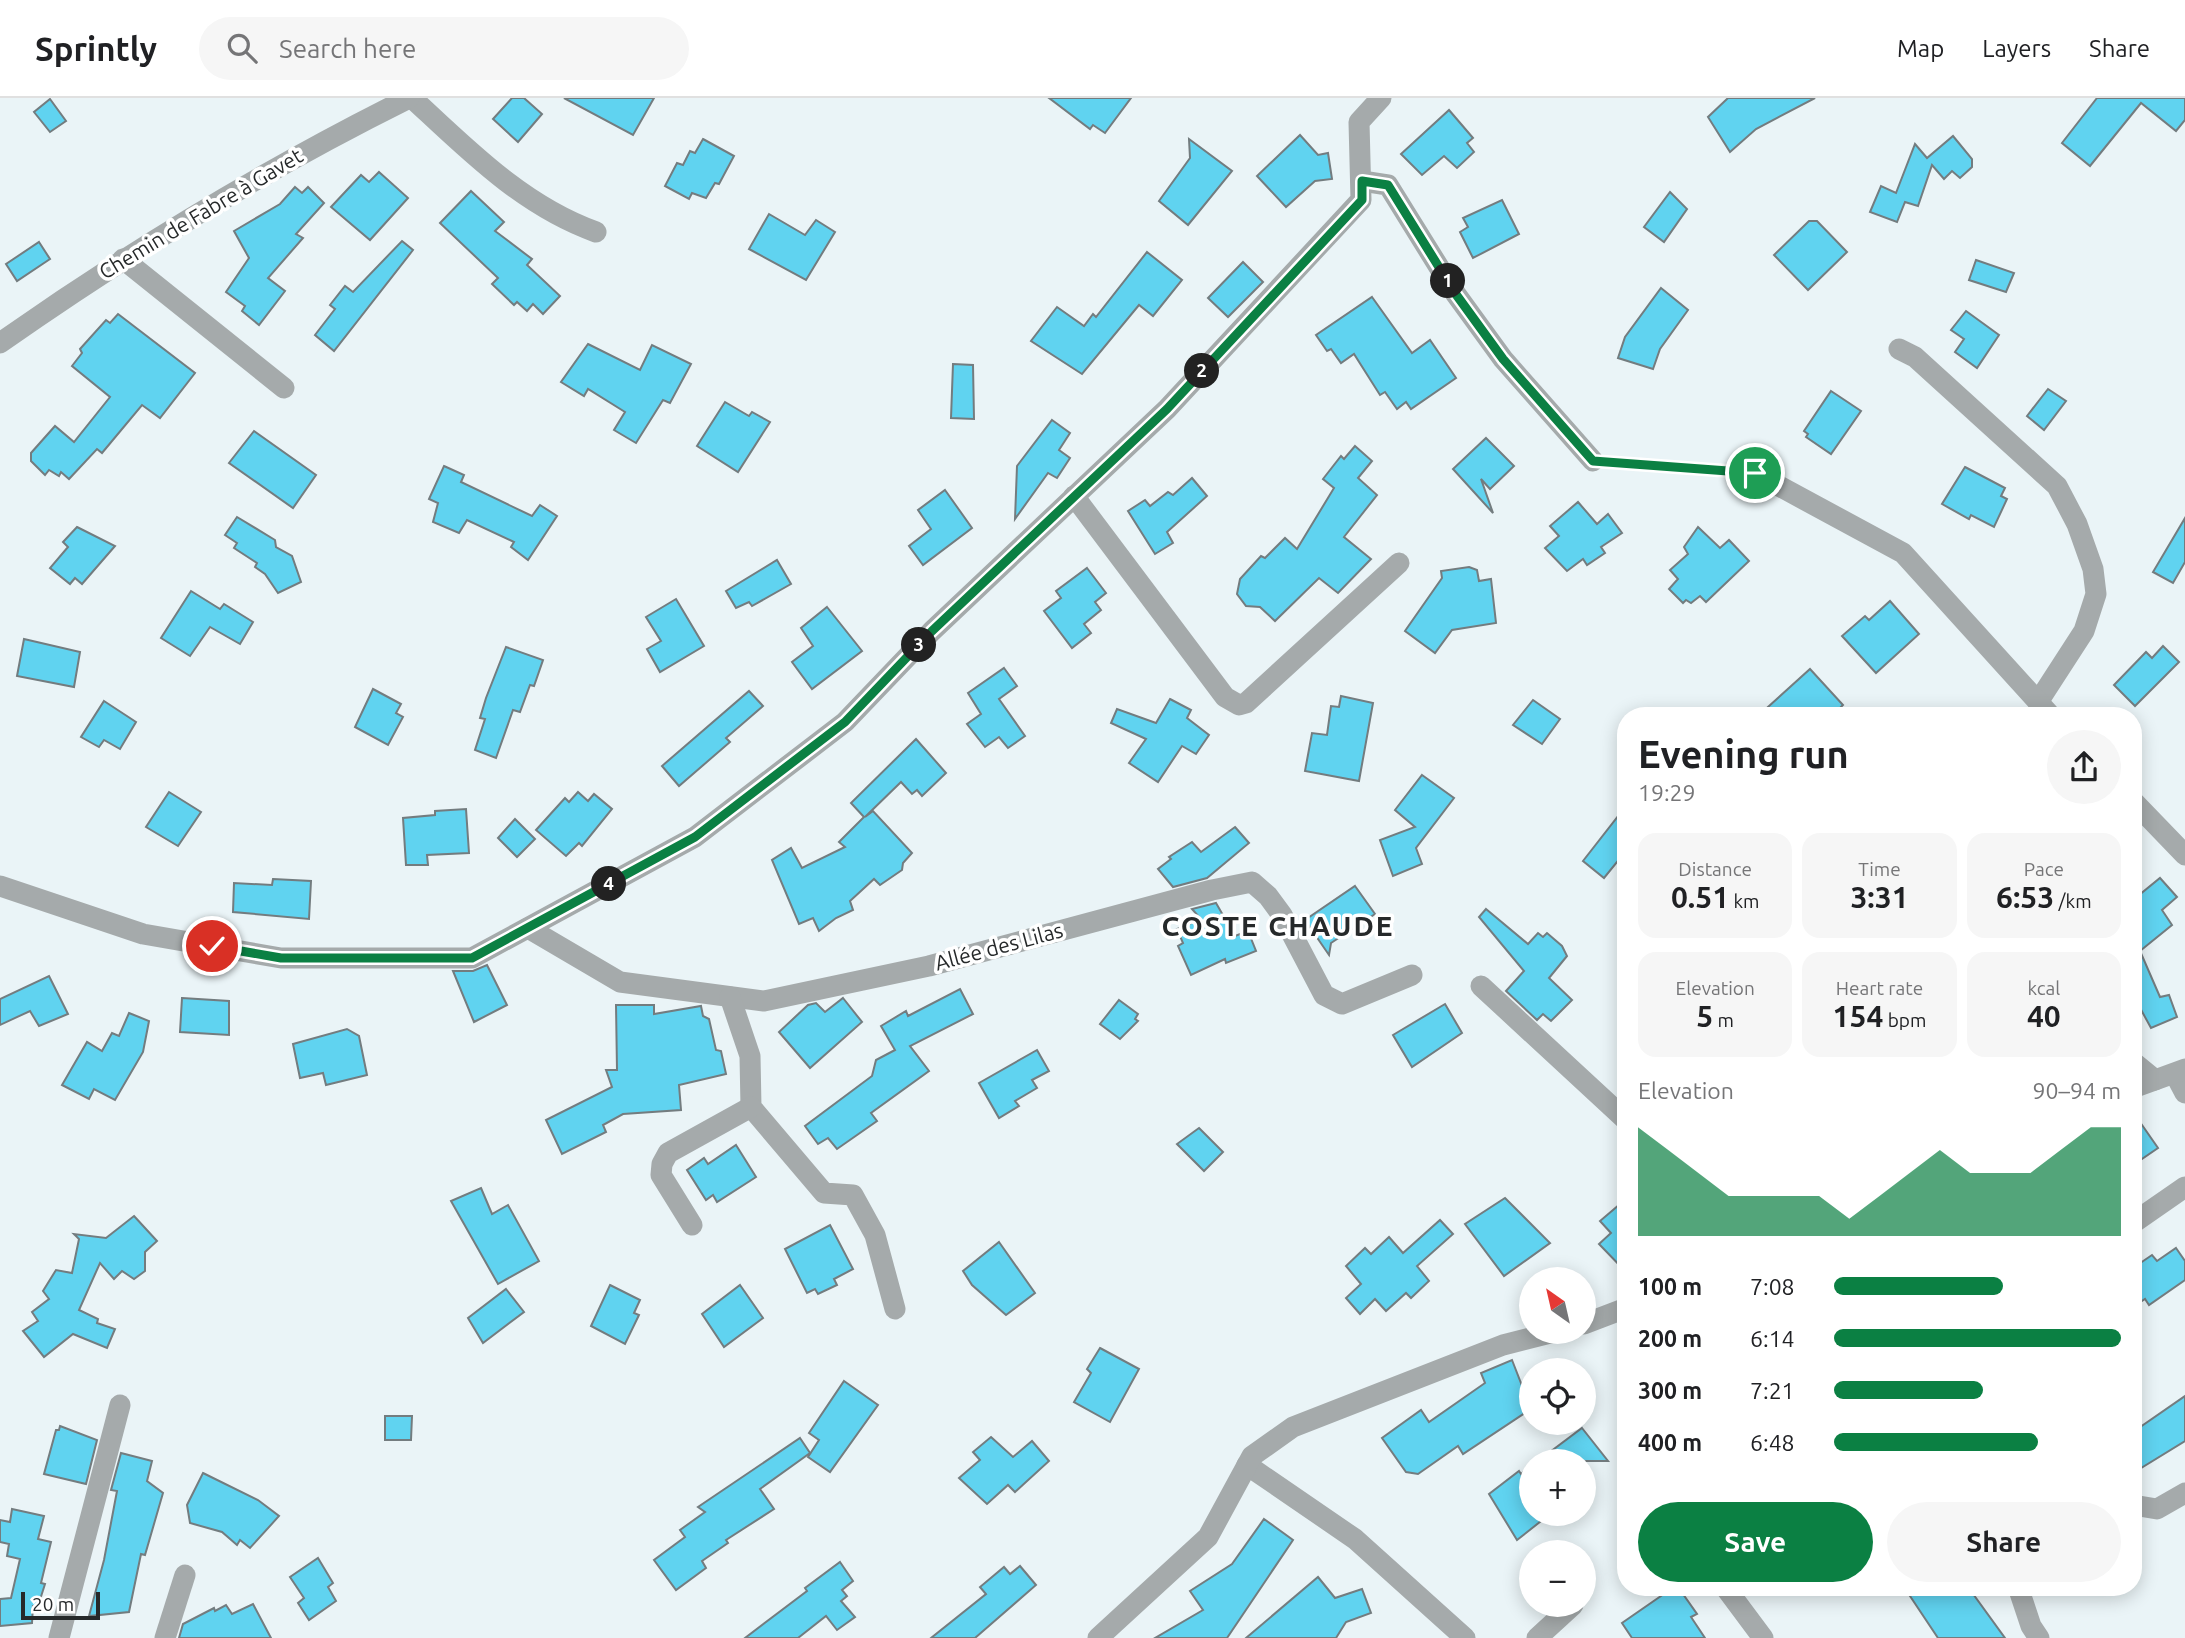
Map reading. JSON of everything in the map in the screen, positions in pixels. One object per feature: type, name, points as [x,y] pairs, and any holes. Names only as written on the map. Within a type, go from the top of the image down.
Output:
[{"type":"street","points":[[410,98],[495,174],[568,222],[596,232]]},
{"type":"street","name":"Chemin de Fabre à Gavet","points":[[0,343],[122,259],[268,170],[410,98]]},
{"type":"street","points":[[0,886],[144,934],[281,958],[472,958],[695,837],[845,722],[932,631],[1167,409],[1362,200],[1359,122],[1381,98]]},
{"type":"street","points":[[1362,181],[1388,185],[1455,293],[1503,359],[1593,461]]},
{"type":"street","points":[[122,259],[284,388]]},
{"type":"street","points":[[1899,349],[1914,357],[2029,458],[2057,486],[2077,524],[2093,569],[2096,594],[2084,631],[2046,707]]},
{"type":"street","points":[[1755,473],[1903,553],[2043,707]]},
{"type":"street","points":[[1074,496],[1225,697],[1238,705],[1246,703],[1399,563]]},
{"type":"street","points":[[2142,810],[2185,855]]},
{"type":"street","name":"Allée des Lilas","points":[[528,928],[620,982],[764,1001],[917,969],[1251,882],[1268,896],[1282,915],[1324,995],[1342,1004],[1412,975]]},
{"type":"street","points":[[1481,986],[1617,1112]]},
{"type":"street","points":[[730,997],[750,1056],[751,1107],[824,1193],[853,1195],[875,1235],[895,1309]]},
{"type":"street","points":[[2142,1065],[2172,1074],[2185,1093]]},
{"type":"street","points":[[2142,1085],[2172,1074]]},
{"type":"street","points":[[692,1225],[661,1175],[662,1164],[668,1153],[751,1107]]},
{"type":"street","points":[[2142,1217],[2185,1187]]},
{"type":"street","points":[[1596,1319],[1617,1311]]},
{"type":"street","points":[[1097,1638],[1208,1537],[1252,1456],[1293,1427],[1519,1341]]},
{"type":"street","points":[[59,1638],[120,1405]]},
{"type":"street","points":[[1247,1465],[1355,1539],[1465,1638]]},
{"type":"street","points":[[2142,1506],[2157,1509],[2185,1493]]},
{"type":"street","points":[[165,1638],[185,1575]]},
{"type":"street","points":[[1732,1596],[1763,1638]]},
{"type":"street","points":[[2021,1596],[2031,1626],[2039,1638]]},
{"type":"street","points":[[1537,1638],[1560,1617]]},
{"type":"path","points":[[1593,461],[1755,473]]},
{"type":"building","points":[[512,98],[524,98],[542,114],[518,142],[493,119]]},
{"type":"building","points":[[564,98],[654,98],[633,135]]},
{"type":"building","points":[[1049,98],[1131,98],[1105,133],[1093,125],[1090,129]]},
{"type":"building","points":[[1728,98],[1815,98],[1756,129],[1730,152],[1708,117]]},
{"type":"building","points":[[2097,98],[2185,98],[2185,120],[2176,131],[2141,103],[2090,166],[2062,143]]},
{"type":"building","points":[[50,99],[66,121],[50,132],[34,112]]},
{"type":"building","points":[[1449,110],[1473,138],[1467,143],[1474,152],[1457,168],[1444,156],[1422,175],[1401,154]]},
{"type":"building","points":[[1300,135],[1318,155],[1328,153],[1332,179],[1315,181],[1286,207],[1257,176]]},
{"type":"building","points":[[1953,136],[1972,159],[1972,167],[1960,178],[1952,171],[1944,179],[1932,165],[1918,206],[1905,202],[1897,222],[1870,212],[1881,186],[1896,193],[1915,144],[1927,158]]},
{"type":"building","points":[[703,139],[734,156],[719,184],[715,183],[706,198],[692,193],[689,199],[665,186],[677,163],[683,165],[690,151],[695,153]]},
{"type":"building","points":[[1189,139],[1232,171],[1188,225],[1159,201],[1190,158]]},
{"type":"building","points":[[379,172],[408,198],[370,240],[331,207],[361,175],[369,182]]},
{"type":"building","points":[[295,187],[302,193],[308,187],[324,203],[296,234],[303,238],[268,278],[285,291],[259,325],[242,311],[245,306],[226,292],[249,258],[234,231],[280,204]]},
{"type":"building","points":[[471,191],[504,222],[495,231],[532,259],[527,265],[560,296],[543,314],[533,304],[527,311],[517,302],[514,305],[492,284],[498,278],[440,223]]},
{"type":"building","points":[[1670,192],[1687,209],[1664,242],[1644,227]]},
{"type":"building","points":[[1502,200],[1519,234],[1473,258],[1460,232],[1468,227],[1463,218]]},
{"type":"building","points":[[769,214],[805,235],[816,220],[835,232],[806,280],[749,249]]},
{"type":"building","points":[[1809,221],[1817,221],[1847,252],[1808,290],[1774,255]]},
{"type":"building","points":[[402,241],[413,250],[334,351],[315,335],[335,309],[330,305],[345,286],[353,292]]},
{"type":"building","points":[[39,242],[50,259],[17,281],[6,264]]},
{"type":"building","points":[[1147,252],[1182,280],[1153,316],[1139,305],[1082,374],[1031,341],[1057,307],[1084,326],[1093,314],[1096,317]]},
{"type":"building","points":[[1976,260],[2014,273],[2006,292],[1969,280]]},
{"type":"building","points":[[1243,262],[1263,282],[1228,317],[1208,298]]},
{"type":"building","points":[[1661,288],[1688,310],[1660,349],[1653,369],[1618,358],[1625,337]]},
{"type":"building","points":[[1372,297],[1412,353],[1430,340],[1456,378],[1411,409],[1406,402],[1397,409],[1385,392],[1380,395],[1354,354],[1341,363],[1331,349],[1327,351],[1316,335]]},
{"type":"building","points":[[1966,311],[1999,335],[1977,368],[1955,352],[1964,339],[1951,330]]},
{"type":"building","points":[[118,314],[195,373],[160,418],[142,405],[102,453],[97,449],[69,479],[61,472],[59,476],[49,470],[45,475],[31,461],[31,453],[55,426],[74,442],[110,397],[72,366],[82,353],[80,349],[106,320],[110,323]]},
{"type":"building","points":[[588,344],[640,370],[652,345],[691,364],[670,403],[663,400],[636,443],[614,430],[625,412],[588,389],[584,396],[561,382]]},
{"type":"building","points":[[953,364],[973,365],[974,419],[951,418]]},
{"type":"building","points":[[2048,389],[2066,401],[2044,430],[2027,416]]},
{"type":"building","points":[[1831,391],[1861,411],[1831,454],[1806,437],[1808,434],[1804,431]]},
{"type":"building","points":[[725,402],[749,416],[752,412],[770,422],[738,472],[697,446]]},
{"type":"building","points":[[1052,420],[1070,433],[1059,450],[1070,458],[1057,478],[1048,473],[1015,519],[1017,466]]},
{"type":"building","points":[[254,431],[316,475],[293,508],[229,463]]},
{"type":"building","points":[[1486,438],[1514,466],[1490,489],[1481,479],[1493,513],[1453,469]]},
{"type":"building","points":[[1355,446],[1372,461],[1358,478],[1377,495],[1344,537],[1371,559],[1338,593],[1319,578],[1275,621],[1260,607],[1246,606],[1237,594],[1240,579],[1261,556],[1265,558],[1285,538],[1297,549],[1334,488],[1323,479],[1341,456],[1344,459]]},
{"type":"building","points":[[444,466],[464,475],[461,482],[532,516],[540,505],[557,516],[528,560],[511,547],[514,542],[467,520],[459,533],[433,522],[438,503],[429,499]]},
{"type":"building","points":[[1965,467],[2005,488],[2001,496],[2007,499],[1994,527],[1971,515],[1969,519],[1942,504]]},
{"type":"building","points":[[1192,478],[1207,496],[1167,532],[1173,543],[1155,554],[1128,511],[1145,500],[1150,506],[1168,492],[1173,495]]},
{"type":"building","points":[[945,490],[972,528],[923,565],[909,546],[931,529],[918,510]]},
{"type":"building","points":[[1578,502],[1597,524],[1608,514],[1622,533],[1601,547],[1605,553],[1587,565],[1583,559],[1567,571],[1545,548],[1559,536],[1550,526]]},
{"type":"building","points":[[237,517],[275,540],[276,547],[292,556],[301,582],[278,593],[265,574],[255,567],[257,563],[234,548],[237,543],[225,535]]},
{"type":"building","points":[[2185,518],[2185,562],[2173,583],[2153,572]]},
{"type":"building","points":[[77,527],[115,546],[82,584],[75,578],[70,584],[50,568],[68,547],[63,542]]},
{"type":"building","points":[[1698,527],[1720,548],[1729,540],[1749,561],[1706,602],[1700,596],[1691,603],[1686,600],[1683,603],[1669,589],[1678,579],[1670,570],[1688,554],[1684,547]]},
{"type":"building","points":[[777,560],[791,584],[752,606],[749,602],[736,608],[726,591]]},
{"type":"building","points":[[1469,567],[1477,570],[1479,581],[1491,579],[1496,623],[1452,630],[1435,653],[1405,631],[1442,578],[1441,571]]},
{"type":"building","points":[[1087,568],[1106,593],[1095,602],[1101,610],[1084,624],[1091,633],[1072,648],[1044,611],[1061,598],[1056,591]]},
{"type":"building","points":[[191,591],[220,609],[224,604],[253,622],[240,644],[210,627],[190,656],[161,638]]},
{"type":"building","points":[[676,599],[704,646],[660,672],[647,649],[661,641],[646,617]]},
{"type":"building","points":[[1890,601],[1919,634],[1876,673],[1842,636],[1865,616],[1869,620]]},
{"type":"building","points":[[827,607],[862,651],[812,689],[792,662],[813,646],[801,628]]},
{"type":"building","points":[[24,639],[80,652],[74,687],[17,676]]},
{"type":"building","points":[[2163,646],[2179,662],[2135,706],[2114,685],[2146,652],[2152,658]]},
{"type":"building","points":[[506,647],[543,660],[534,686],[530,685],[520,712],[513,710],[496,758],[475,750],[485,719],[480,718],[486,698]]},
{"type":"building","points":[[1004,668],[1017,686],[999,699],[1025,736],[1008,748],[999,737],[985,747],[967,724],[981,714],[968,693]]},
{"type":"building","points":[[1810,669],[1843,705],[1841,707],[1768,707]]},
{"type":"building","points":[[373,689],[401,704],[396,713],[403,717],[388,745],[355,727]]},
{"type":"building","points":[[749,691],[763,706],[726,738],[730,742],[679,786],[662,766]]},
{"type":"building","points":[[1341,696],[1373,703],[1359,781],[1305,771],[1312,733],[1327,735],[1331,706],[1339,707]]},
{"type":"building","points":[[1170,699],[1191,710],[1187,718],[1209,735],[1196,754],[1182,746],[1158,782],[1129,763],[1146,739],[1111,723],[1117,709],[1156,723]]},
{"type":"building","points":[[1533,700],[1560,719],[1542,744],[1513,725]]},
{"type":"building","points":[[104,701],[136,722],[120,749],[104,740],[99,747],[81,737]]},
{"type":"building","points":[[916,739],[946,773],[922,796],[917,790],[912,794],[901,782],[865,817],[873,811],[912,853],[903,863],[902,870],[880,885],[874,879],[850,901],[853,910],[836,918],[819,931],[813,918],[799,924],[772,860],[791,848],[802,868],[845,847],[839,842],[864,817],[851,803]]},
{"type":"building","points":[[1422,775],[1454,798],[1416,848],[1422,864],[1393,876],[1380,840],[1415,827],[1395,810]]},
{"type":"building","points":[[169,792],[201,812],[178,846],[146,827]]},
{"type":"building","points":[[578,792],[588,801],[594,794],[612,809],[582,846],[579,843],[566,856],[536,830],[565,798],[569,802]]},
{"type":"building","points":[[466,809],[469,853],[427,855],[428,865],[406,865],[403,818],[435,815],[435,811]]},
{"type":"building","points":[[1617,818],[1617,862],[1604,878],[1583,861]]},
{"type":"building","points":[[515,819],[535,839],[517,857],[498,838]]},
{"type":"building","points":[[1235,827],[1249,843],[1207,878],[1173,887],[1158,869],[1171,859],[1169,857],[1192,842],[1201,852]]},
{"type":"building","points":[[2160,878],[2177,897],[2162,910],[2172,925],[2142,949],[2142,893]]},
{"type":"building","points":[[273,879],[311,881],[309,919],[233,912],[234,883],[272,885]]},
{"type":"building","points":[[1355,886],[1375,914],[1331,943],[1329,955],[1305,920]]},
{"type":"building","points":[[1216,903],[1235,936],[1248,931],[1256,951],[1226,963],[1225,959],[1191,975],[1178,946],[1183,943],[1177,929],[1201,919],[1192,909]]},
{"type":"building","points":[[1486,909],[1528,944],[1538,933],[1543,937],[1547,933],[1562,946],[1567,956],[1549,978],[1572,1000],[1551,1021],[1543,1014],[1537,1020],[1506,991],[1524,971],[1479,917]]},
{"type":"building","points":[[2142,956],[2160,997],[2169,995],[2177,1017],[2151,1028],[2142,1012]]},
{"type":"building","points":[[487,965],[507,1005],[474,1022],[453,971],[473,971]]},
{"type":"building","points":[[49,976],[68,1014],[39,1026],[30,1011],[0,1025],[0,999]]},
{"type":"building","points":[[960,989],[973,1014],[910,1046],[929,1071],[871,1113],[877,1121],[837,1149],[828,1138],[818,1144],[805,1126],[872,1076],[876,1060],[895,1050],[881,1026],[906,1011],[908,1016]]},
{"type":"building","points":[[182,998],[229,1001],[229,1035],[180,1032]]},
{"type":"building","points":[[843,998],[862,1022],[810,1068],[779,1032],[808,1005],[816,1003],[825,1012]]},
{"type":"building","points":[[1119,1000],[1138,1014],[1135,1019],[1138,1021],[1120,1039],[1100,1024]]},
{"type":"building","points":[[1445,1004],[1462,1033],[1412,1067],[1393,1035]]},
{"type":"building","points":[[616,1005],[654,1005],[654,1014],[701,1006],[703,1016],[709,1019],[716,1050],[721,1051],[726,1074],[679,1085],[681,1110],[623,1114],[603,1125],[606,1132],[562,1154],[546,1120],[612,1087],[606,1070],[617,1070]]},
{"type":"building","points":[[129,1013],[149,1021],[143,1052],[115,1100],[94,1089],[89,1099],[62,1085],[87,1042],[102,1051],[112,1033],[119,1036]]},
{"type":"building","points":[[347,1029],[359,1036],[367,1075],[326,1085],[323,1073],[300,1078],[293,1044]]},
{"type":"building","points":[[1037,1050],[1049,1071],[1032,1080],[1037,1088],[1015,1101],[1019,1106],[999,1118],[979,1083]]},
{"type":"building","points":[[2142,1125],[2158,1148],[2142,1159]]},
{"type":"building","points":[[1199,1128],[1223,1152],[1204,1171],[1177,1144]]},
{"type":"building","points":[[736,1145],[756,1177],[717,1202],[713,1195],[706,1200],[687,1170],[704,1158],[708,1164]]},
{"type":"building","points":[[481,1188],[492,1214],[508,1205],[539,1261],[498,1284],[451,1201]]},
{"type":"building","points":[[1505,1198],[1550,1243],[1504,1276],[1465,1224]]},
{"type":"building","points":[[1617,1207],[1617,1263],[1599,1244],[1611,1233],[1600,1221]]},
{"type":"building","points":[[134,1216],[157,1241],[145,1252],[145,1271],[134,1279],[122,1271],[114,1279],[100,1263],[79,1310],[98,1319],[97,1323],[115,1329],[107,1348],[73,1334],[44,1357],[23,1331],[38,1321],[32,1312],[49,1299],[43,1291],[56,1270],[72,1273],[79,1239],[74,1234],[106,1238]]},
{"type":"building","points":[[1440,1220],[1453,1234],[1417,1266],[1429,1281],[1411,1298],[1406,1293],[1386,1311],[1375,1299],[1360,1314],[1346,1298],[1361,1284],[1346,1266],[1365,1248],[1371,1254],[1389,1237],[1403,1253]]},
{"type":"building","points":[[830,1225],[853,1269],[834,1279],[837,1285],[818,1294],[815,1289],[807,1293],[785,1249]]},
{"type":"building","points":[[999,1242],[1035,1293],[1006,1315],[972,1285],[963,1271]]},
{"type":"building","points":[[2176,1248],[2185,1261],[2185,1280],[2149,1305],[2145,1299],[2142,1301],[2142,1262],[2152,1255],[2157,1261]]},
{"type":"building","points":[[610,1285],[640,1300],[634,1313],[639,1315],[625,1344],[591,1326]]},
{"type":"building","points":[[740,1285],[763,1318],[724,1347],[702,1314]]},
{"type":"building","points":[[506,1289],[524,1312],[483,1343],[468,1318]]},
{"type":"building","points":[[1100,1348],[1139,1369],[1110,1422],[1074,1402],[1091,1373],[1087,1369]]},
{"type":"building","points":[[1512,1360],[1519,1378],[1519,1417],[1463,1454],[1458,1446],[1418,1474],[1406,1472],[1382,1438],[1421,1410],[1429,1422],[1485,1383],[1481,1373]]},
{"type":"building","points":[[844,1381],[878,1405],[830,1472],[808,1457],[819,1440],[809,1433]]},
{"type":"building","points":[[2185,1396],[2185,1441],[2142,1467],[2142,1426]]},
{"type":"building","points":[[385,1416],[412,1416],[411,1440],[385,1440]]},
{"type":"building","points":[[60,1426],[97,1440],[86,1484],[44,1474],[56,1430],[59,1430]]},
{"type":"building","points":[[1573,1435],[1588,1435],[1608,1461],[1596,1461],[1596,1449],[1554,1449]]},
{"type":"building","points":[[991,1437],[1013,1457],[1032,1441],[1049,1461],[1015,1492],[1008,1485],[987,1504],[959,1478],[980,1460],[973,1452]]},
{"type":"building","points":[[800,1438],[810,1453],[760,1489],[774,1509],[726,1540],[728,1543],[702,1561],[706,1568],[676,1590],[654,1560],[685,1537],[680,1530],[705,1512],[698,1507]]},
{"type":"building","points":[[121,1453],[152,1461],[147,1481],[163,1493],[145,1555],[141,1554],[129,1612],[89,1616],[104,1560],[117,1491],[111,1490]]},
{"type":"building","points":[[1519,1471],[1519,1526],[1535,1526],[1517,1540],[1489,1494]]},
{"type":"building","points":[[203,1473],[258,1500],[279,1516],[250,1548],[240,1540],[237,1545],[222,1532],[190,1523],[187,1505]]},
{"type":"building","points":[[12,1509],[44,1516],[38,1539],[51,1542],[41,1583],[45,1584],[38,1606],[33,1606],[32,1623],[0,1626],[0,1599],[11,1598],[20,1559],[7,1556],[9,1544],[0,1542],[0,1520],[10,1522]]},
{"type":"building","points":[[1264,1519],[1293,1540],[1227,1638],[1155,1638],[1203,1610],[1190,1591],[1232,1564]]},
{"type":"building","points":[[318,1558],[333,1583],[328,1587],[336,1601],[309,1620],[298,1603],[304,1598],[290,1577]]},
{"type":"building","points":[[840,1562],[853,1581],[842,1590],[847,1596],[841,1601],[855,1617],[837,1630],[826,1616],[798,1638],[745,1638],[807,1591],[805,1588]]},
{"type":"building","points":[[1020,1566],[1036,1585],[975,1638],[931,1638],[986,1594],[980,1587],[1004,1567],[1010,1574]]},
{"type":"building","points":[[1318,1577],[1335,1598],[1362,1589],[1371,1613],[1346,1622],[1336,1638],[1246,1638]]},
{"type":"building","points":[[1661,1596],[1684,1596],[1697,1614],[1691,1617],[1705,1638],[1632,1638],[1622,1623]]},
{"type":"building","points":[[1910,1596],[1975,1596],[2005,1638],[1938,1638]]},
{"type":"building","points":[[253,1604],[271,1638],[179,1638],[183,1624],[214,1608],[215,1611],[226,1605],[232,1614]]},
{"type":"district","name":"COSTE CHAUDE","points":[[1278,926]]},
{"type":"route","points":[[212,946],[281,958],[472,958],[695,837],[845,722],[932,631],[1167,409],[1362,200],[1362,181],[1388,185],[1455,293],[1503,359],[1593,461],[1755,473]]}]
